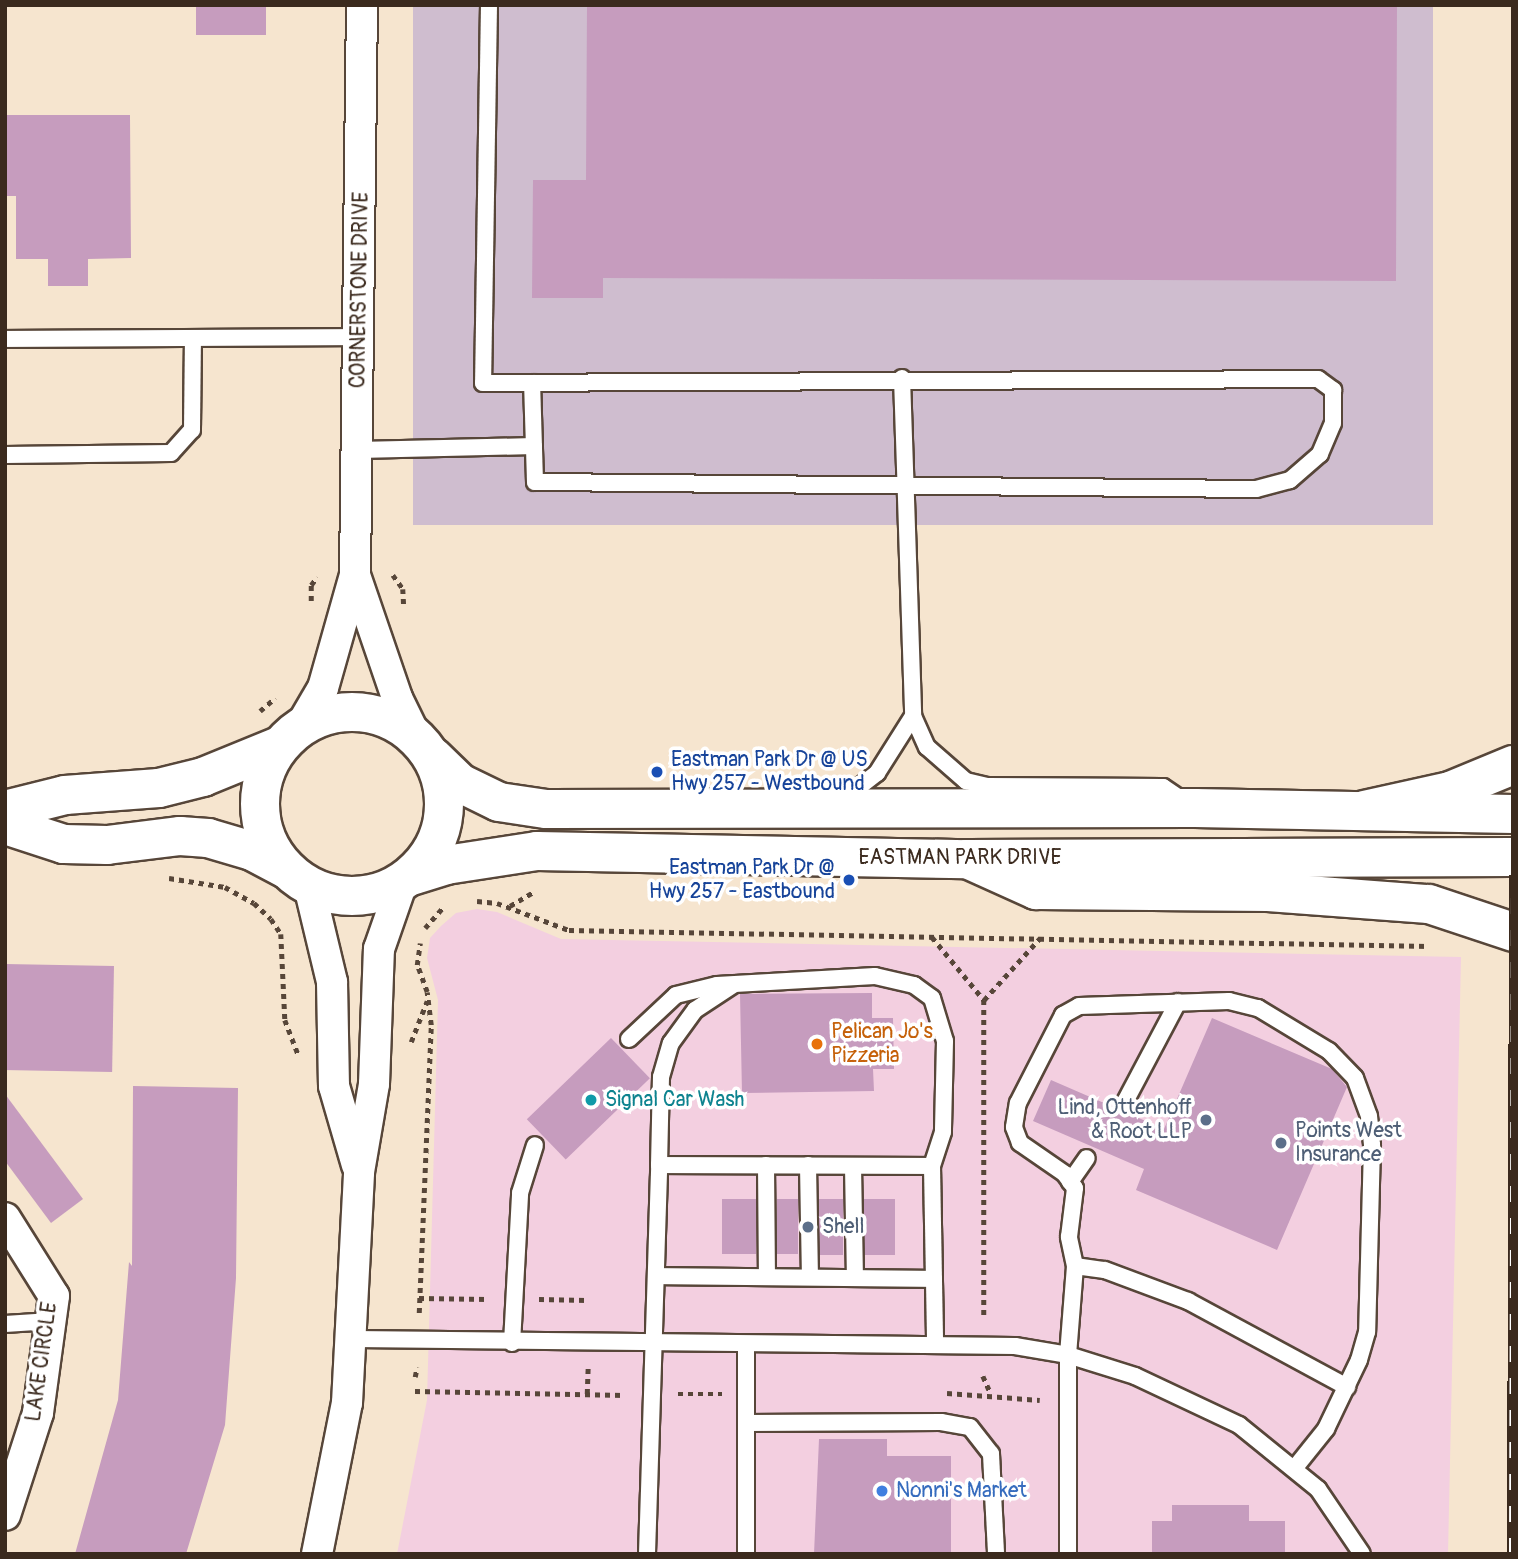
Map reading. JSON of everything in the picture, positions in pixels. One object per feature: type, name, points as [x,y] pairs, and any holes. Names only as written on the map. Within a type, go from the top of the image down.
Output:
[{"type":"street","name":"CORNERSTONE DRIVE","points":[[290,737],[323,688],[355,575],[362,5]]},
{"type":"street","name":"CORNERSTONE DRIVE","points":[[355,575],[397,698],[424,745]]},
{"type":"street","points":[[5,810],[65,795],[159,788],[203,776],[290,737],[328,714],[358,711],[388,718],[424,745],[460,783],[499,802],[547,809],[1195,808],[1513,814]]},
{"type":"street","points":[[290,737],[265,770],[259,796],[261,823],[270,848],[297,878],[332,982],[334,1086],[359,1172]]},
{"type":"street","points":[[317,1554],[335,1476],[354,1339],[359,1172],[374,1084],[379,949],[406,879],[435,845],[446,808],[443,782],[424,745]]},
{"type":"street","points":[[1364,810],[1450,791],[1513,765]]},
{"type":"street","points":[[5,825],[64,844],[107,845],[180,835],[208,838],[252,851],[297,878],[340,896],[372,895],[406,879]]},
{"type":"street","name":"EASTMAN PARK DRIVE","points":[[406,879],[446,865],[537,851],[967,859],[1513,857]]},
{"type":"street","points":[[967,859],[1036,890],[1268,892],[1429,904],[1513,932]]},
{"type":"street","name":"LAKE CIRCLE","points":[[5,1218],[54,1296],[38,1413],[5,1514]]},
{"type":"lane","points":[[489,5],[483,383],[902,378],[1318,379],[1333,390],[1333,422],[1320,454],[1290,480],[1256,489],[535,481],[532,383]]},
{"type":"lane","points":[[5,339],[360,337]]},
{"type":"lane","points":[[5,455],[171,453],[192,430],[192,338]]},
{"type":"lane","points":[[902,378],[913,716],[927,747],[966,781],[988,786],[1163,787],[1195,808]]},
{"type":"lane","points":[[358,450],[534,446]]},
{"type":"lane","points":[[832,808],[877,773],[913,716]]},
{"type":"lane","points":[[629,1039],[676,995],[735,984],[875,976],[914,985],[932,998],[945,1041],[943,1132],[932,1166],[935,1345]]},
{"type":"lane","points":[[647,1554],[661,1077],[671,1043],[695,1010],[735,984]]},
{"type":"lane","points":[[1125,1102],[1178,1002]]},
{"type":"lane","points":[[1068,1554],[1068,1356],[1076,1266],[1069,1237],[1075,1188],[1020,1143],[1014,1128],[1018,1103],[1063,1015],[1095,1003],[1228,1002],[1278,1017],[1329,1051],[1360,1088],[1369,1116],[1373,1228],[1367,1332],[1347,1387],[1326,1429],[1294,1469]]},
{"type":"lane","points":[[512,1343],[520,1193],[535,1145]]},
{"type":"lane","points":[[1070,1182],[1087,1158]]},
{"type":"lane","points":[[659,1165],[932,1166]]},
{"type":"lane","points":[[766,1165],[767,1278]]},
{"type":"lane","points":[[808,1165],[810,1278]]},
{"type":"lane","points":[[853,1166],[855,1278]]},
{"type":"lane","points":[[1076,1266],[1105,1270],[1188,1301],[1347,1387]]},
{"type":"lane","points":[[656,1276],[934,1279]]},
{"type":"lane","points":[[5,1324],[51,1321]]},
{"type":"lane","points":[[354,1339],[512,1343],[1015,1346],[1068,1356],[1135,1376],[1192,1400],[1239,1425],[1318,1489],[1362,1554]]},
{"type":"lane","points":[[746,1344],[746,1554]]},
{"type":"lane","points":[[746,1423],[941,1422],[970,1427],[991,1454],[996,1554]]},
{"type":"path","points":[[310,612],[311,585]]},
{"type":"path","points":[[403,589],[405,616]]},
{"type":"path","points":[[254,716],[279,692]]},
{"type":"path","points":[[200,881],[254,902],[281,934],[285,1020]]},
{"type":"path","points":[[931,936],[984,1000],[984,1320]]},
{"type":"path","points":[[984,1000],[1040,938]]},
{"type":"path","points":[[419,1298],[499,1300]]},
{"type":"path","points":[[536,1299],[587,1300]]},
{"type":"path","points":[[587,1394],[588,1374]]},
{"type":"path","points":[[983,1376],[991,1394]]},
{"type":"path","points":[[415,1391],[626,1395]]},
{"type":"path","points":[[676,1394],[723,1394]]},
{"type":"shaded area","points":[[413,5],[1433,5],[1433,525],[413,525]]},
{"type":"shaded area","points":[[477,909],[497,912],[561,939],[1461,957],[1448,1554],[397,1554],[427,1400],[438,1000],[427,958],[430,938],[441,926],[456,913]]},
{"type":"building","points":[[196,5],[266,5],[266,35],[196,35]]},
{"type":"building","points":[[587,5],[1397,5],[1396,281],[603,278],[603,298],[532,298],[533,180],[586,180]]},
{"type":"building","points":[[5,115],[130,115],[131,258],[88,259],[88,286],[48,286],[48,259],[16,259],[16,196],[5,196]]},
{"type":"building","points":[[5,964],[114,966],[112,1072],[5,1070]]},
{"type":"building","name":"Pelican Jo's Pizzeria","points":[[872,993],[872,1018],[893,1018],[894,1069],[873,1069],[874,1091],[742,1093],[740,994]]},
{"type":"building","points":[[1212,1018],[1332,1069],[1347,1087],[1277,1250],[1136,1190],[1144,1169],[1033,1121],[1051,1080],[1164,1129]]},
{"type":"building","name":"Signal Car Wash","points":[[611,1038],[650,1078],[566,1160],[527,1119]]},
{"type":"building","points":[[133,1086],[238,1088],[236,1278],[225,1425],[186,1554],[75,1554],[118,1400],[129,1262],[132,1266]]},
{"type":"building","points":[[5,1094],[83,1199],[51,1223],[5,1161]]},
{"type":"building","points":[[722,1199],[756,1199],[756,1254],[722,1254]]},
{"type":"building","points":[[777,1199],[798,1199],[798,1254],[777,1254]]},
{"type":"building","points":[[819,1199],[843,1199],[843,1255],[819,1255]]},
{"type":"building","points":[[864,1199],[895,1199],[895,1255],[864,1255]]},
{"type":"building","points":[[819,1439],[887,1439],[887,1456],[951,1456],[951,1554],[814,1554]]},
{"type":"building","points":[[1172,1505],[1249,1505],[1249,1521],[1285,1521],[1285,1554],[1152,1554],[1152,1521],[1172,1521]]},
{"type":"railway","points":[[1511,1554],[1513,875]]},
{"type":"place","name":"Eastman Park Dr @ US Hwy 257 - Westbound","points":[[657,772]]},
{"type":"place","name":"Eastman Park Dr @ Hwy 257 - Eastbound","points":[[849,880]]},
{"type":"place","name":"Pelican Jo's Pizzeria","points":[[817,1044]]},
{"type":"place","name":"Signal Car Wash","points":[[591,1100]]},
{"type":"place","name":"Lind, Ottenhoff & Root LLP","points":[[1206,1120]]},
{"type":"place","name":"Points West Insurance","points":[[1281,1143]]},
{"type":"place","name":"Shell","points":[[808,1227]]},
{"type":"place","name":"Nonni's Market","points":[[882,1491]]}]
